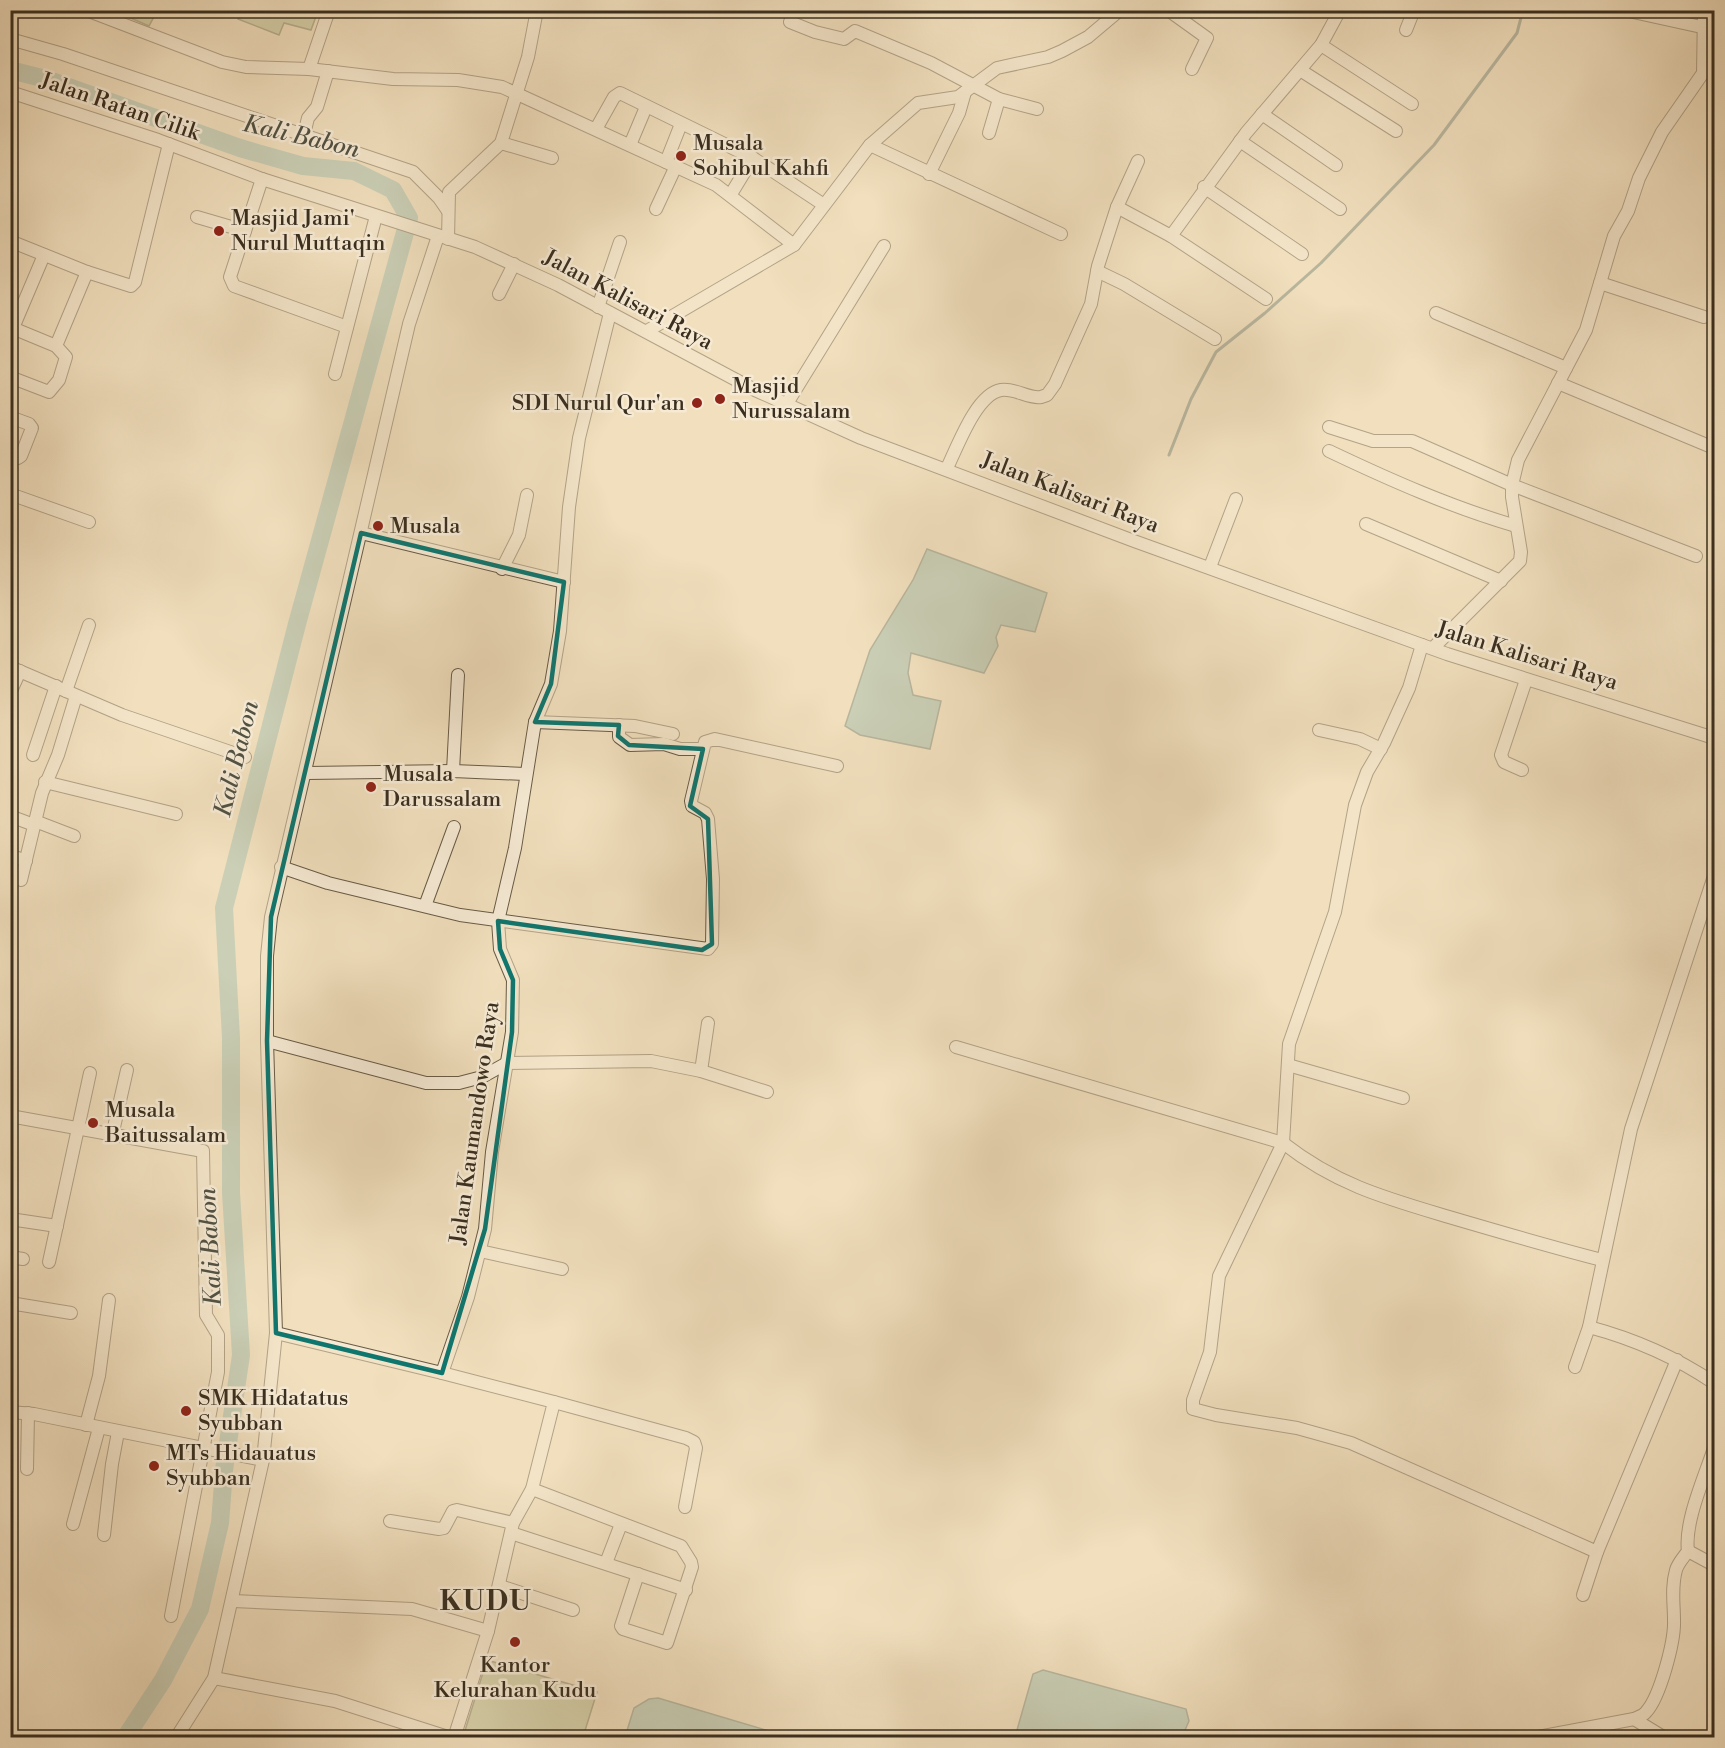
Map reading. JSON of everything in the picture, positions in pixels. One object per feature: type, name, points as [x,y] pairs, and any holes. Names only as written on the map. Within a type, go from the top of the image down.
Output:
[{"type":"street","points":[[309,69],[329,10]]},
{"type":"street","points":[[176,1737],[214,1678],[233,1601],[262,1460],[276,1334],[267,1041],[267,956],[271,916],[281,867],[307,773],[409,324],[440,236],[452,187],[501,143],[528,57],[537,10]]},
{"type":"street","points":[[647,331],[794,245],[870,145],[918,103],[952,99],[997,68],[1048,57],[1062,51],[1088,37],[1120,10]]},
{"type":"street","points":[[1168,10],[1207,38],[1192,69]]},
{"type":"street","points":[[1171,236],[1204,187],[1320,45],[1340,10]]},
{"type":"street","points":[[1407,30],[1414,10]]},
{"type":"street","points":[[1624,10],[1706,28]]},
{"type":"street","points":[[1597,1552],[1485,1500],[1352,1443],[1297,1428],[1193,1409],[1193,1400],[1210,1352],[1219,1276],[1283,1143],[1289,1044],[1296,1017],[1335,912],[1354,805],[1367,772],[1381,749],[1427,647],[1520,561],[1521,552],[1512,485],[1518,460],[1586,330],[1614,236],[1628,211],[1639,178],[1662,132],[1709,75],[1704,10]]},
{"type":"street","points":[[91,11],[222,62],[246,67],[309,69],[393,79],[480,83],[502,87],[731,194],[794,245]]},
{"type":"street","points":[[790,22],[844,39],[855,31],[931,63],[969,89],[1037,109]]},
{"type":"street","points":[[10,39],[63,54],[413,172],[433,191],[447,211]]},
{"type":"street","points":[[1320,45],[1412,104]]},
{"type":"street","points":[[1300,70],[1396,130]]},
{"type":"street","points":[[304,134],[308,118],[317,107],[328,71]]},
{"type":"street","points":[[929,174],[969,89]]},
{"type":"street","name":"Jalan Ratan Cilik","points":[[10,92],[382,218]]},
{"type":"street","points":[[596,129],[617,94],[753,158],[824,205]]},
{"type":"street","points":[[989,133],[999,99]]},
{"type":"street","points":[[630,145],[646,107]]},
{"type":"street","points":[[1262,114],[1336,165]]},
{"type":"street","points":[[656,209],[681,124]]},
{"type":"street","points":[[1240,141],[1340,209]]},
{"type":"street","points":[[501,143],[552,158]]},
{"type":"street","points":[[10,241],[128,286],[135,282],[169,144]]},
{"type":"street","points":[[870,145],[1061,234]]},
{"type":"street","points":[[731,194],[753,158]]},
{"type":"street","points":[[947,468],[975,412],[989,394],[1002,390],[1014,390],[1036,397],[1051,391],[1091,304],[1097,271],[1118,207],[1138,161]]},
{"type":"street","points":[[262,179],[230,278],[234,286],[347,327]]},
{"type":"street","points":[[1204,187],[1302,254]]},
{"type":"street","points":[[1118,207],[1171,236],[1266,299]]},
{"type":"street","points":[[197,217],[245,231]]},
{"type":"street","points":[[335,374],[347,327],[382,218]]},
{"type":"street","name":"Jalan Kalisari Raya","points":[[382,218],[475,247],[514,264],[647,331],[678,351],[786,405],[861,438],[1427,647],[1714,738]]},
{"type":"street","points":[[598,307],[620,242]]},
{"type":"street","points":[[786,405],[884,246]]},
{"type":"street","points":[[10,377],[44,392],[53,389],[64,369],[65,354],[56,346],[12,328],[44,255]]},
{"type":"street","points":[[499,294],[514,264]]},
{"type":"street","points":[[1097,271],[1124,284],[1215,339]]},
{"type":"street","points":[[56,346],[87,272]]},
{"type":"street","points":[[1600,283],[1704,317]]},
{"type":"street","name":"Jalan Kaumandowo Raya","points":[[442,1373],[480,1251],[492,1152],[507,1063],[514,991],[512,974],[500,949],[498,921],[515,848],[535,722],[551,684],[560,631],[569,507],[579,438],[610,313]]},
{"type":"street","points":[[1436,313],[1566,368]]},
{"type":"street","points":[[1558,383],[1714,448]]},
{"type":"street","points":[[10,417],[32,426],[14,458]]},
{"type":"street","points":[[1329,427],[1373,441],[1412,441],[1512,485],[1696,556]]},
{"type":"street","points":[[1329,451],[1419,493],[1469,512],[1516,526]]},
{"type":"street","points":[[10,494],[89,522]]},
{"type":"street","points":[[502,569],[519,535],[527,495]]},
{"type":"street","points":[[1210,567],[1236,499]]},
{"type":"street","points":[[1366,524],[1501,581]]},
{"type":"street","points":[[361,534],[564,582]]},
{"type":"street","points":[[33,755],[66,691],[89,625]]},
{"type":"street","points":[[10,693],[15,669],[66,691],[245,757]]},
{"type":"street","points":[[453,771],[458,675]]},
{"type":"street","points":[[1522,770],[1504,762],[1501,756],[1526,680]]},
{"type":"street","points":[[21,880],[45,782],[58,755],[66,691]]},
{"type":"street","points":[[535,722],[619,725],[673,734]]},
{"type":"street","points":[[619,725],[620,737],[630,746],[664,744],[680,749],[703,750]]},
{"type":"street","points":[[1319,730],[1360,740],[1381,749]]},
{"type":"street","points":[[281,867],[328,883],[498,921],[708,949],[712,944],[713,879],[708,819],[705,813],[692,806],[691,801],[706,741],[715,740],[837,766]]},
{"type":"street","points":[[307,773],[453,771],[525,774]]},
{"type":"street","points":[[45,782],[176,814]]},
{"type":"street","points":[[10,816],[74,836]]},
{"type":"street","points":[[425,906],[454,827]]},
{"type":"street","points":[[10,855],[26,861]]},
{"type":"street","points":[[1575,1367],[1589,1327],[1631,1130],[1714,876]]},
{"type":"street","points":[[700,1071],[708,1023]]},
{"type":"street","points":[[267,1041],[426,1083],[445,1085],[482,1077],[507,1063],[651,1061],[700,1071],[767,1092]]},
{"type":"street","points":[[956,1047],[1283,1143],[1295,1153],[1363,1191],[1602,1260]]},
{"type":"street","points":[[1288,1065],[1403,1098]]},
{"type":"street","points":[[112,1136],[127,1070]]},
{"type":"street","points":[[49,1263],[90,1073]]},
{"type":"street","points":[[10,1116],[202,1151],[206,1315],[219,1337],[218,1372],[171,1616]]},
{"type":"street","points":[[10,1219],[57,1226]]},
{"type":"street","points":[[480,1251],[562,1269]]},
{"type":"street","points":[[73,1524],[92,1427],[109,1300]]},
{"type":"street","points":[[10,1318],[11,1303],[71,1313]]},
{"type":"street","points":[[1589,1327],[1612,1333],[1677,1360],[1714,1383]]},
{"type":"street","points":[[276,1334],[442,1373],[686,1438],[694,1442],[696,1448],[685,1507]]},
{"type":"street","points":[[1583,1594],[1597,1552],[1677,1360]]},
{"type":"street","points":[[214,1678],[335,1701],[453,1737],[488,1631],[512,1528],[532,1489],[554,1402]]},
{"type":"street","points":[[10,1412],[28,1413],[262,1460]]},
{"type":"street","points":[[27,1469],[28,1413]]},
{"type":"street","points":[[104,1535],[118,1432]]},
{"type":"street","points":[[1533,1737],[1634,1719],[1645,1714],[1658,1688],[1674,1620],[1672,1598],[1676,1568],[1688,1551],[1687,1542],[1696,1503],[1714,1448]]},
{"type":"street","points":[[532,1489],[681,1546],[691,1562],[686,1590],[667,1643],[624,1629],[621,1622],[638,1574]]},
{"type":"street","points":[[390,1521],[439,1529],[444,1528],[453,1511],[457,1510],[686,1590]]},
{"type":"street","points":[[606,1563],[621,1524]]},
{"type":"street","points":[[1688,1551],[1714,1565]]},
{"type":"street","points":[[500,1586],[573,1610]]},
{"type":"street","points":[[233,1601],[412,1609],[488,1631]]},
{"type":"street","points":[[1634,1719],[1665,1737]]},
{"type":"highlighted area","points":[[361,533],[564,582],[551,684],[535,722],[619,725],[618,736],[629,745],[703,749],[690,806],[708,819],[712,944],[702,950],[498,921],[500,949],[513,980],[512,1032],[485,1229],[442,1373],[276,1333],[267,1041],[271,917]]},
{"type":"green space","points":[[128,10],[157,11],[149,26],[126,16]]},
{"type":"green space","points":[[240,10],[318,11],[311,30],[284,23],[279,35],[238,19]]},
{"type":"green space","points":[[487,1660],[597,1692],[583,1737],[463,1737]]},
{"type":"shaded area","points":[[927,549],[1047,593],[1035,632],[1001,625],[996,637],[998,646],[984,673],[911,653],[908,673],[913,695],[941,701],[930,749],[860,735],[845,726],[870,650],[913,580]]},
{"type":"shaded area","points":[[1043,1670],[1186,1709],[1189,1721],[1182,1737],[1015,1737],[1033,1674]]},
{"type":"shaded area","points":[[658,1698],[779,1734],[781,1737],[625,1737],[634,1708],[649,1699]]},
{"type":"waterway","points":[[1169,455],[1191,399],[1216,352],[1265,313],[1321,263],[1434,145],[1517,33],[1523,10]]},
{"type":"waterway","name":"Kali Babon","points":[[10,70],[46,79],[240,148],[303,166],[354,171],[393,190],[409,218],[297,624],[224,908],[231,1038],[231,1193],[241,1355],[224,1470],[220,1523],[200,1609],[163,1680],[125,1738]]},
{"type":"place","name":"Musala Sohibul Kahfi","points":[[681,156]]},
{"type":"place","name":"Masjid Jami' Nurul Muttaqin","points":[[219,231]]},
{"type":"place","name":"Masjid Nurussalam","points":[[720,399]]},
{"type":"place","name":"SDI Nurul Qur'an","points":[[697,403]]},
{"type":"place","name":"Musala","points":[[378,526]]},
{"type":"place","name":"Musala Darussalam","points":[[371,787]]},
{"type":"place","name":"Musala Baitussalam","points":[[93,1123]]},
{"type":"place","name":"SMK Hidatatus Syubban","points":[[186,1411]]},
{"type":"place","name":"MTs Hidauatus Syubban","points":[[154,1466]]},
{"type":"place","name":"Kantor Kelurahan Kudu","points":[[515,1642]]},
{"type":"district","name":"KUDU","points":[[486,1601]]}]
